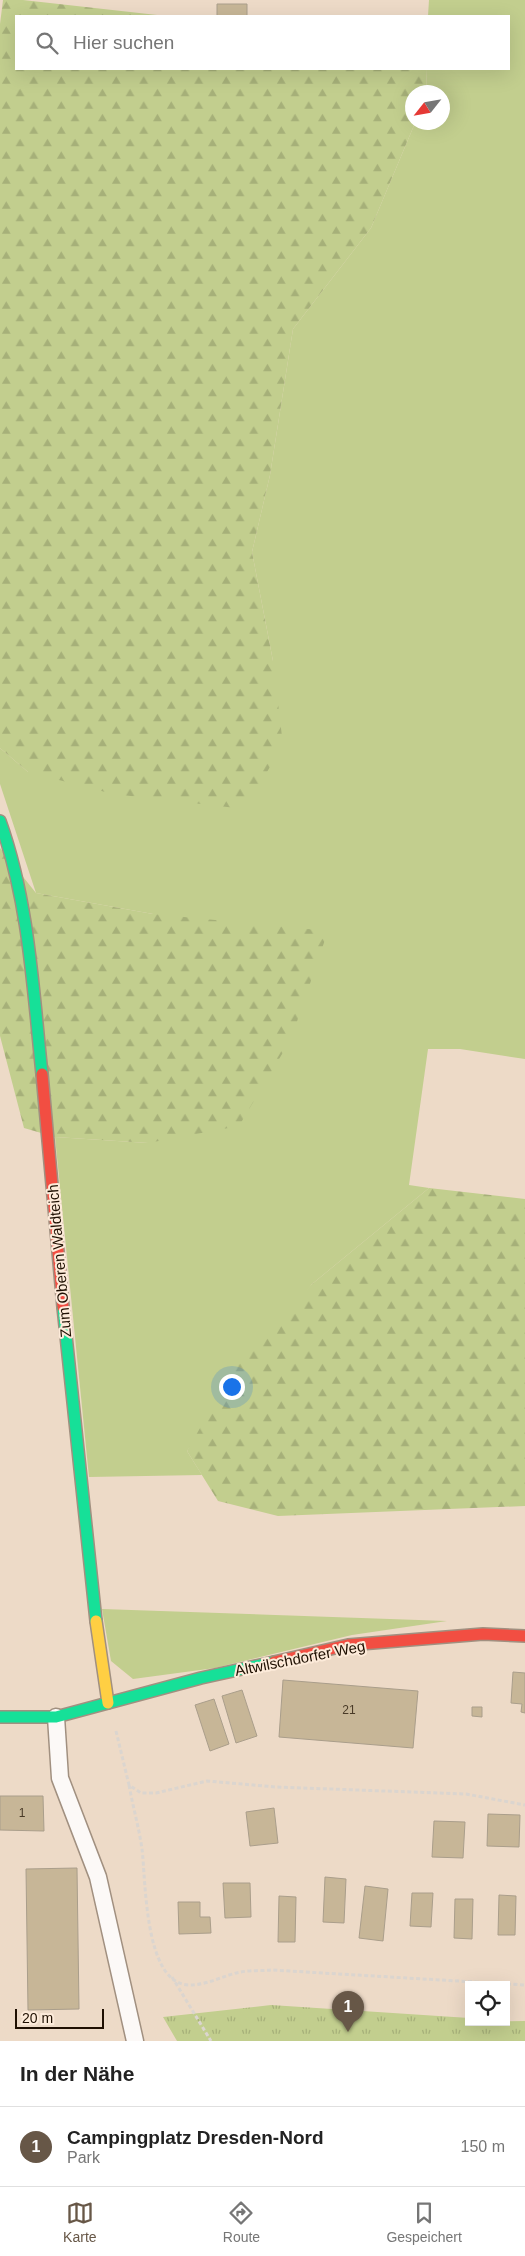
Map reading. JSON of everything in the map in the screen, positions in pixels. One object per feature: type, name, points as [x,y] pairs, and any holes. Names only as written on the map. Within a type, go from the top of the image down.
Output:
[{"type":"street","name":"Zum Oberen Waldteich","points":[[0,821],[11,852],[27,931],[54,1192],[64,1325],[93,1598],[108,1704]]},
{"type":"street","name":"Altwilschdorfer Weg","points":[[0,1717],[56,1718],[201,1678],[348,1645],[483,1634],[525,1636]]},
{"type":"lane","points":[[56,1718],[60,1778],[98,1877],[135,2041]]},
{"type":"path","points":[[116,1732],[142,1848],[151,1938],[158,1960],[172,1977],[211,2041]]},
{"type":"path","points":[[129,1785],[141,1793],[156,1793],[207,1781],[276,1787],[466,1794],[525,1805]]},
{"type":"path","points":[[172,1977],[188,1985],[212,1981],[241,1972],[272,1970],[525,1985]]},
{"type":"green space","points":[[3,0],[23,0],[157,15],[15,15],[15,70],[426,70],[427,85],[405,85],[405,130],[412,130],[371,228],[293,329],[270,475],[252,552],[273,661],[283,745],[245,809],[113,794],[28,772],[0,748],[0,24]]},
{"type":"green space","points":[[429,0],[525,0],[525,1059],[460,1049],[428,1049],[409,1185],[429,1188],[312,1284],[187,1451],[202,1475],[89,1477],[55,1137],[148,1143],[153,914],[36,893],[0,784],[0,748],[28,772],[273,661],[252,552],[270,475],[293,329],[371,228],[412,130],[450,130],[450,85],[427,85],[426,70],[510,70],[510,15],[428,15]]},
{"type":"green space","points":[[0,848],[36,893],[153,914],[328,931],[291,1039],[239,1126],[148,1143],[55,1137],[24,1128],[0,1036]]},
{"type":"green space","points":[[429,1188],[525,1199],[525,1506],[278,1516],[218,1501],[187,1451],[233,1370],[312,1284]]},
{"type":"green space","points":[[102,1609],[447,1621],[352,1635],[215,1668],[133,1679],[111,1661]]},
{"type":"green space","points":[[271,2005],[465,2018],[465,2026],[510,2026],[510,2021],[525,2021],[525,2041],[177,2041],[163,2017]]},
{"type":"building","points":[[217,4],[247,4],[247,15],[217,15]]},
{"type":"building","points":[[513,1672],[525,1673],[525,1713],[521,1712],[522,1704],[511,1703]]},
{"type":"building","points":[[283,1680],[418,1691],[413,1748],[279,1737]]},
{"type":"building","points":[[242,1690],[257,1736],[236,1743],[222,1696]]},
{"type":"building","points":[[214,1699],[229,1744],[210,1751],[195,1705]]},
{"type":"building","points":[[472,1707],[482,1707],[482,1717],[472,1716]]},
{"type":"building","points":[[0,1796],[43,1796],[44,1831],[0,1830]]},
{"type":"building","points":[[274,1808],[278,1843],[250,1846],[246,1812]]},
{"type":"building","points":[[488,1814],[520,1815],[519,1847],[487,1846]]},
{"type":"building","points":[[434,1821],[465,1822],[463,1858],[432,1857]]},
{"type":"building","points":[[77,1868],[79,2009],[28,2010],[26,1869]]},
{"type":"building","points":[[325,1877],[346,1879],[344,1923],[323,1922]]},
{"type":"building","points":[[223,1883],[250,1883],[251,1917],[225,1918]]},
{"type":"building","points":[[365,1886],[388,1889],[383,1941],[359,1938]]},
{"type":"building","points":[[412,1893],[433,1893],[431,1927],[410,1926]]},
{"type":"building","points":[[499,1895],[516,1896],[515,1935],[498,1935]]},
{"type":"building","points":[[279,1896],[296,1897],[295,1942],[278,1942]]},
{"type":"building","points":[[455,1899],[473,1899],[472,1939],[454,1938]]},
{"type":"building","points":[[178,1902],[200,1902],[200,1917],[210,1917],[211,1933],[179,1934]]},
{"type":"traffic: fast","points":[[0,821],[10,852],[24,914],[42,1074]]},
{"type":"traffic: fast","points":[[63,1307],[96,1621]]},
{"type":"traffic: fast","points":[[0,1717],[56,1717],[201,1678],[274,1662]]},
{"type":"traffic: slow","points":[[96,1621],[108,1703]]},
{"type":"traffic: jam","points":[[42,1074],[63,1307]]},
{"type":"traffic: jam","points":[[274,1662],[348,1645],[483,1634],[525,1636]]},
{"type":"place","name":"Campingplatz Dresden-Nord","points":[[348,2032]]}]
